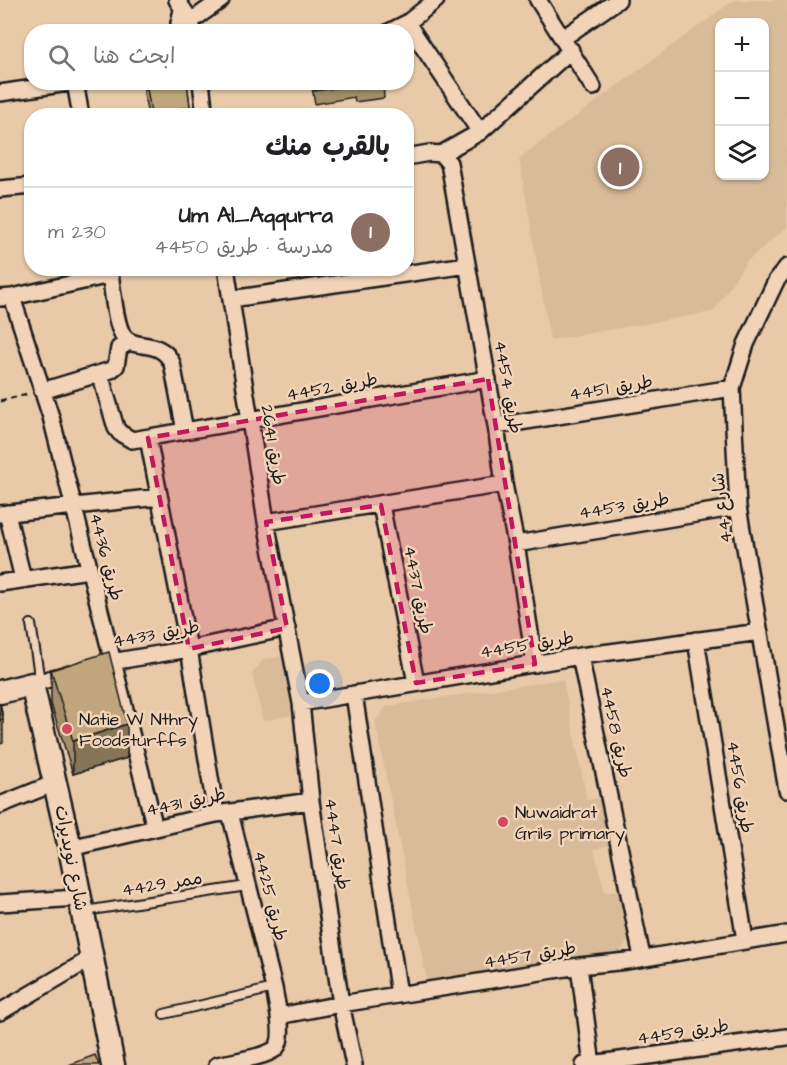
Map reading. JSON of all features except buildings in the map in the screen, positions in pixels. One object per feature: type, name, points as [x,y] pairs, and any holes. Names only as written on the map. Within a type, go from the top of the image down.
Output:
[{"type":"street","points":[[185,19],[221,0]]},
{"type":"street","points":[[407,23],[436,0]]},
{"type":"street","points":[[538,0],[593,87]]},
{"type":"street","points":[[414,156],[441,154],[480,132],[567,44],[618,0]]},
{"type":"street","points":[[414,33],[480,132]]},
{"type":"street","points":[[0,93],[24,89]]},
{"type":"street","points":[[76,90],[80,108]]},
{"type":"street","points":[[202,90],[204,108]]},
{"type":"street","name":"طريق 4454","points":[[441,154],[449,163],[488,379],[535,664]]},
{"type":"street","points":[[0,189],[24,187]]},
{"type":"street","points":[[414,273],[467,265]]},
{"type":"street","name":"شارع 44","points":[[787,267],[776,281],[746,344],[732,388],[738,507],[787,790]]},
{"type":"street","points":[[6,298],[94,276]]},
{"type":"street","points":[[111,276],[119,327],[129,342],[160,349],[169,357],[185,431]]},
{"type":"street","name":"طريق 2641","points":[[227,276],[266,522],[287,627]]},
{"type":"street","points":[[231,299],[391,276]]},
{"type":"street","name":"طريق 4436","points":[[6,298],[51,417],[155,828]]},
{"type":"street","points":[[42,391],[114,368],[118,351],[129,342]]},
{"type":"street","points":[[100,374],[116,428],[132,440],[148,438]]},
{"type":"street","name":"طريق 4452","points":[[148,438],[488,379]]},
{"type":"street","name":"طريق 4451","points":[[496,426],[732,388]]},
{"type":"street","name":"طريق 4425","points":[[148,438],[223,813],[247,886],[274,988],[279,1016],[280,1039],[276,1048],[267,1053],[217,1065]]},
{"type":"street","points":[[266,522],[504,484]]},
{"type":"street","points":[[23,579],[3,513],[159,497]]},
{"type":"street","name":"طريق 4437","points":[[381,505],[416,683]]},
{"type":"street","name":"طريق 4453","points":[[516,544],[738,507]]},
{"type":"street","points":[[0,583],[89,570]]},
{"type":"street","name":"طريق 4433","points":[[36,682],[112,661],[189,649],[287,627]]},
{"type":"street","name":"طريق 4447","points":[[287,627],[301,703],[311,801],[341,1004],[354,1065]]},
{"type":"street","name":"طريق 4455","points":[[301,703],[580,656],[760,632]]},
{"type":"street","name":"طريق 4456","points":[[696,640],[745,940]]},
{"type":"street","name":"طريق 4458","points":[[580,656],[642,957]]},
{"type":"street","points":[[0,692],[36,682]]},
{"type":"street","name":"شارع نويديرات","points":[[36,682],[113,1065]]},
{"type":"street","points":[[354,694],[399,995]]},
{"type":"street","points":[[0,806],[56,783]]},
{"type":"street","name":"طريق 4431","points":[[70,848],[223,813],[311,801]]},
{"type":"street","points":[[0,903],[80,905]]},
{"type":"street","name":"طريق 4457","points":[[279,1016],[341,1004],[787,934]]},
{"type":"street","points":[[0,1012],[90,959]]},
{"type":"street","points":[[579,966],[589,1065]]},
{"type":"street","name":"طريق 4459","points":[[589,1065],[787,1037]]},
{"type":"lane","points":[[31,624],[36,682]]},
{"type":"lane","name":"ممر 4429","points":[[80,905],[247,886]]},
{"type":"lane","points":[[164,1014],[274,988]]},
{"type":"path","points":[[0,401],[42,391]]},
{"type":"highlighted area","points":[[488,379],[535,664],[416,683],[381,505],[266,522],[287,628],[189,649],[148,438]]},
{"type":"shaded area","points":[[734,0],[787,0],[787,227],[746,262],[713,312],[550,340],[519,158]]},
{"type":"shaded area","points":[[287,655],[297,714],[263,721],[252,674],[263,660]]},
{"type":"shaded area","name":"Nuwaidrat Grils primary","points":[[563,679],[587,800],[606,797],[615,844],[594,849],[605,893],[622,890],[632,933],[620,952],[427,981],[375,721],[387,706]]},
{"type":"place","name":"Um Al_Aqqurra","points":[[620,167]]},
{"type":"place","name":"Natie W Nthry Foodsturffs","points":[[67,729]]},
{"type":"place","name":"Nuwaidrat Grils primary","points":[[503,822]]}]
